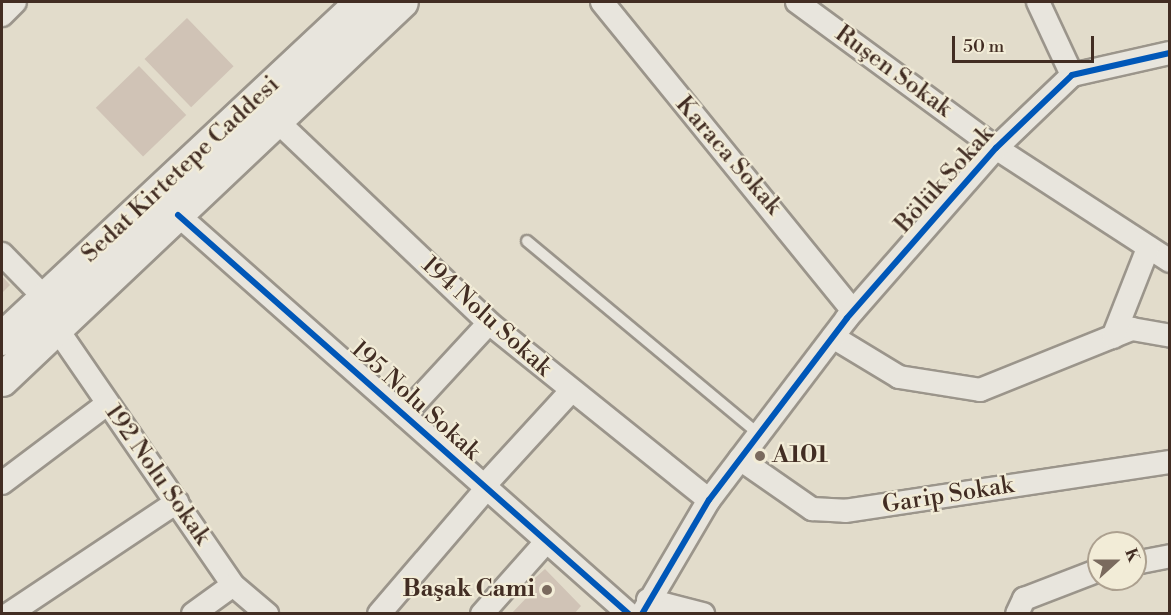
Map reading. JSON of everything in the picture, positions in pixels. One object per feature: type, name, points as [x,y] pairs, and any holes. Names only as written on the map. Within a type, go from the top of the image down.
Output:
[{"type":"main road","name":"Sedat Kirtetepe Caddesi","points":[[2,339],[362,2]]},
{"type":"main road","name":"Sedat Kirtetepe Caddesi","points":[[2,380],[178,215],[275,119],[402,2]]},
{"type":"street","name":"Karaca Sokak","points":[[602,2],[854,311]]},
{"type":"street","name":"Ruşen Sokak","points":[[797,2],[996,148],[1170,261]]},
{"type":"street","points":[[1038,2],[1072,75],[1170,53]]},
{"type":"street","name":"Bölük Sokak","points":[[645,607],[709,500],[833,337],[996,148],[1072,75]]},
{"type":"street","name":"194 Nolu Sokak","points":[[275,119],[489,323],[570,392],[709,500]]},
{"type":"street","name":"195 Nolu Sokak","points":[[178,215],[629,614]]},
{"type":"street","points":[[1113,337],[1148,248]]},
{"type":"street","points":[[2,254],[45,298]]},
{"type":"street","points":[[404,415],[489,323]]},
{"type":"street","name":"192 Nolu Sokak","points":[[57,328],[233,585],[267,614]]},
{"type":"street","points":[[833,337],[899,377],[980,390],[1132,329],[1170,336]]},
{"type":"street","points":[[379,614],[570,392]]},
{"type":"street","points":[[2,483],[107,404]]},
{"type":"street","name":"Garip Sokak","points":[[740,459],[812,509],[845,511],[1170,462]]},
{"type":"street","points":[[9,614],[177,502]]},
{"type":"street","points":[[482,614],[546,542]]},
{"type":"street","points":[[1147,560],[1170,556]]},
{"type":"street","points":[[1017,614],[1024,599],[1087,575]]},
{"type":"street","points":[[193,614],[233,585]]},
{"type":"street","points":[[645,607],[703,614]]},
{"type":"lane","points":[[527,241],[759,434]]},
{"type":"building","points":[[187,18],[234,66],[191,107],[145,59]]},
{"type":"building","points":[[139,66],[186,115],[143,157],[96,108]]},
{"type":"building","points":[[2,276],[10,285],[2,293]]},
{"type":"building","name":"Başak Cami","points":[[545,569],[581,606],[574,614],[511,614],[531,593],[525,587]]},
{"type":"cycle path","points":[[642,614],[709,500],[847,318],[996,148],[1072,75],[1170,53]]},
{"type":"cycle path","points":[[178,215],[629,614]]},
{"type":"place","name":"A101","points":[[760,456]]},
{"type":"place","name":"Başak Cami","points":[[547,590]]}]
